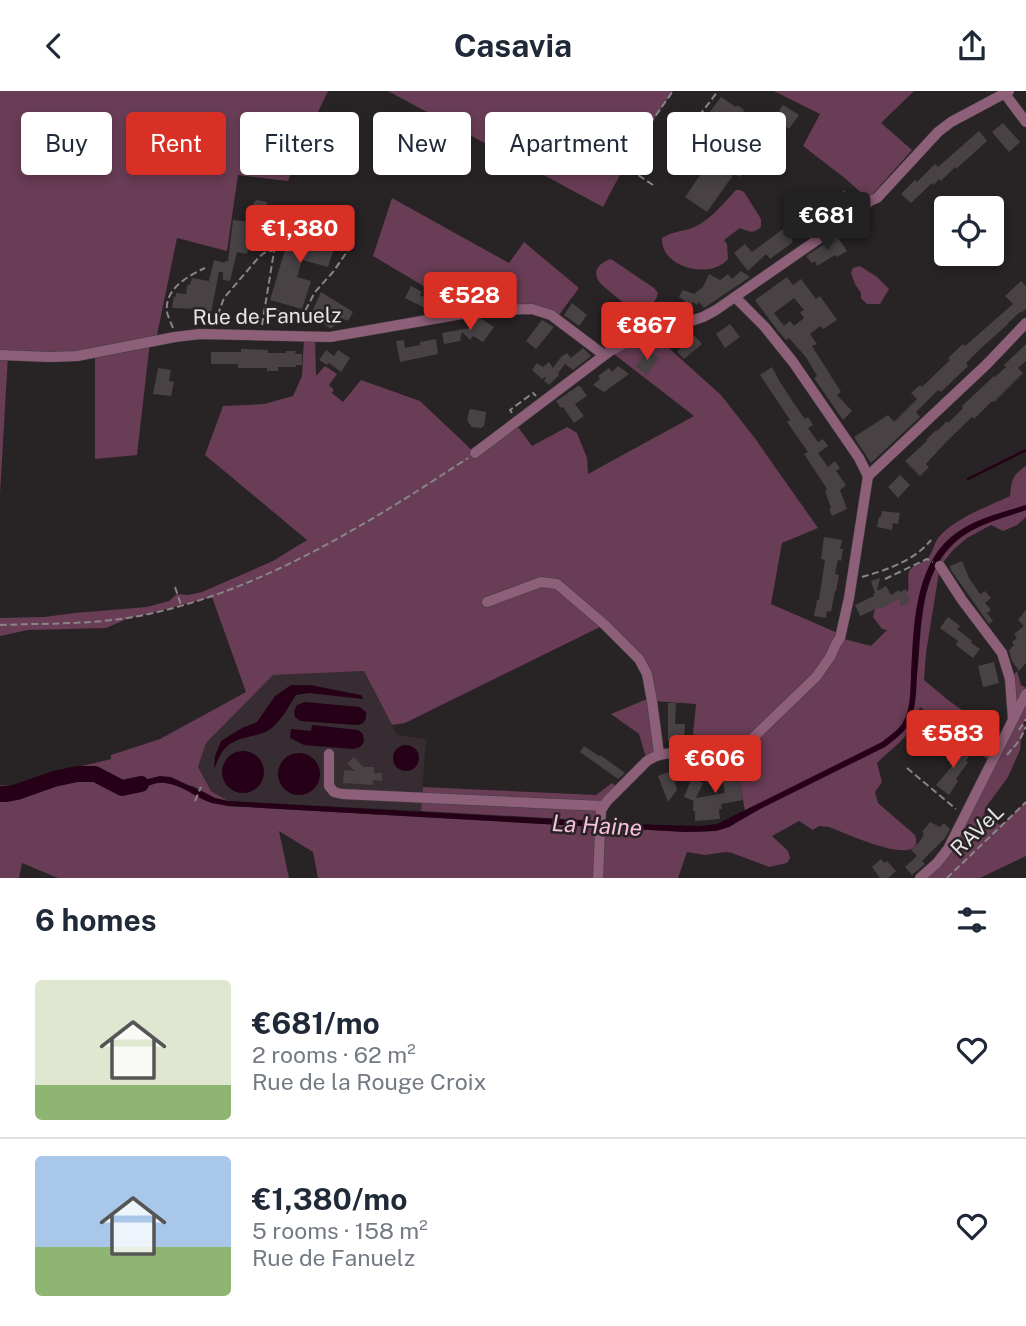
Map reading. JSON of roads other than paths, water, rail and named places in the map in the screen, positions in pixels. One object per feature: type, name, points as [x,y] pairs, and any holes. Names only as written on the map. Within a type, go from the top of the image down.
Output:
[{"type":"street","points":[[475,453],[604,355],[627,342],[703,317],[735,297],[877,198],[945,127],[1007,92],[1026,122]]},
{"type":"street","points":[[598,878],[601,811],[647,761],[659,754],[679,753],[719,759],[730,757],[816,677],[840,638],[868,476],[859,458],[793,362],[764,326],[735,297]]},
{"type":"street","name":"Rue de Fanuelz","points":[[0,355],[77,356],[175,337],[210,335],[330,337],[485,310],[532,309],[551,316],[604,355]]},
{"type":"street","points":[[868,476],[1026,323]]},
{"type":"street","points":[[940,566],[1002,653],[1010,679],[1013,721]]},
{"type":"street","points":[[487,601],[541,582],[549,582],[557,584],[605,625],[644,667],[653,701],[659,754]]},
{"type":"street","points":[[920,878],[942,856],[1026,694]]},
{"type":"street","points":[[329,754],[329,786],[334,792],[342,794],[601,811]]},
{"type":"water","points":[[1026,505],[1026,510],[964,534],[944,553],[935,569],[928,586],[921,622],[914,708],[911,720],[898,737],[885,747],[729,827],[716,831],[686,832],[228,806],[206,801],[178,786],[165,783],[122,791],[123,785],[160,776],[171,777],[215,798],[228,801],[659,825],[717,824],[882,742],[898,729],[909,707],[915,616],[925,576],[933,559],[945,543],[968,525]]},
{"type":"water","points":[[291,685],[310,685],[361,695],[363,699],[309,693],[296,695],[273,727],[264,733],[230,744],[222,752],[214,769],[215,756],[221,741],[257,722],[275,696]]},
{"type":"water","points":[[305,702],[360,707],[366,712],[365,720],[356,725],[300,721],[295,717],[294,711],[297,705]]},
{"type":"water","points":[[312,725],[358,730],[363,734],[364,742],[353,749],[304,745],[290,738],[291,729],[311,731]]},
{"type":"water","points":[[406,745],[415,749],[419,758],[415,767],[406,771],[397,767],[393,758],[397,749]]},
{"type":"water","points":[[243,751],[258,757],[264,772],[258,787],[243,793],[228,787],[222,772],[228,757]]},
{"type":"water","points":[[299,753],[314,759],[320,774],[314,789],[299,795],[284,789],[278,774],[284,759]]},
{"type":"waterway","points":[[968,479],[1026,450]]},
{"type":"waterway","name":"La Haine","points":[[0,794],[17,792],[77,774],[95,774],[122,788],[141,784]]}]
